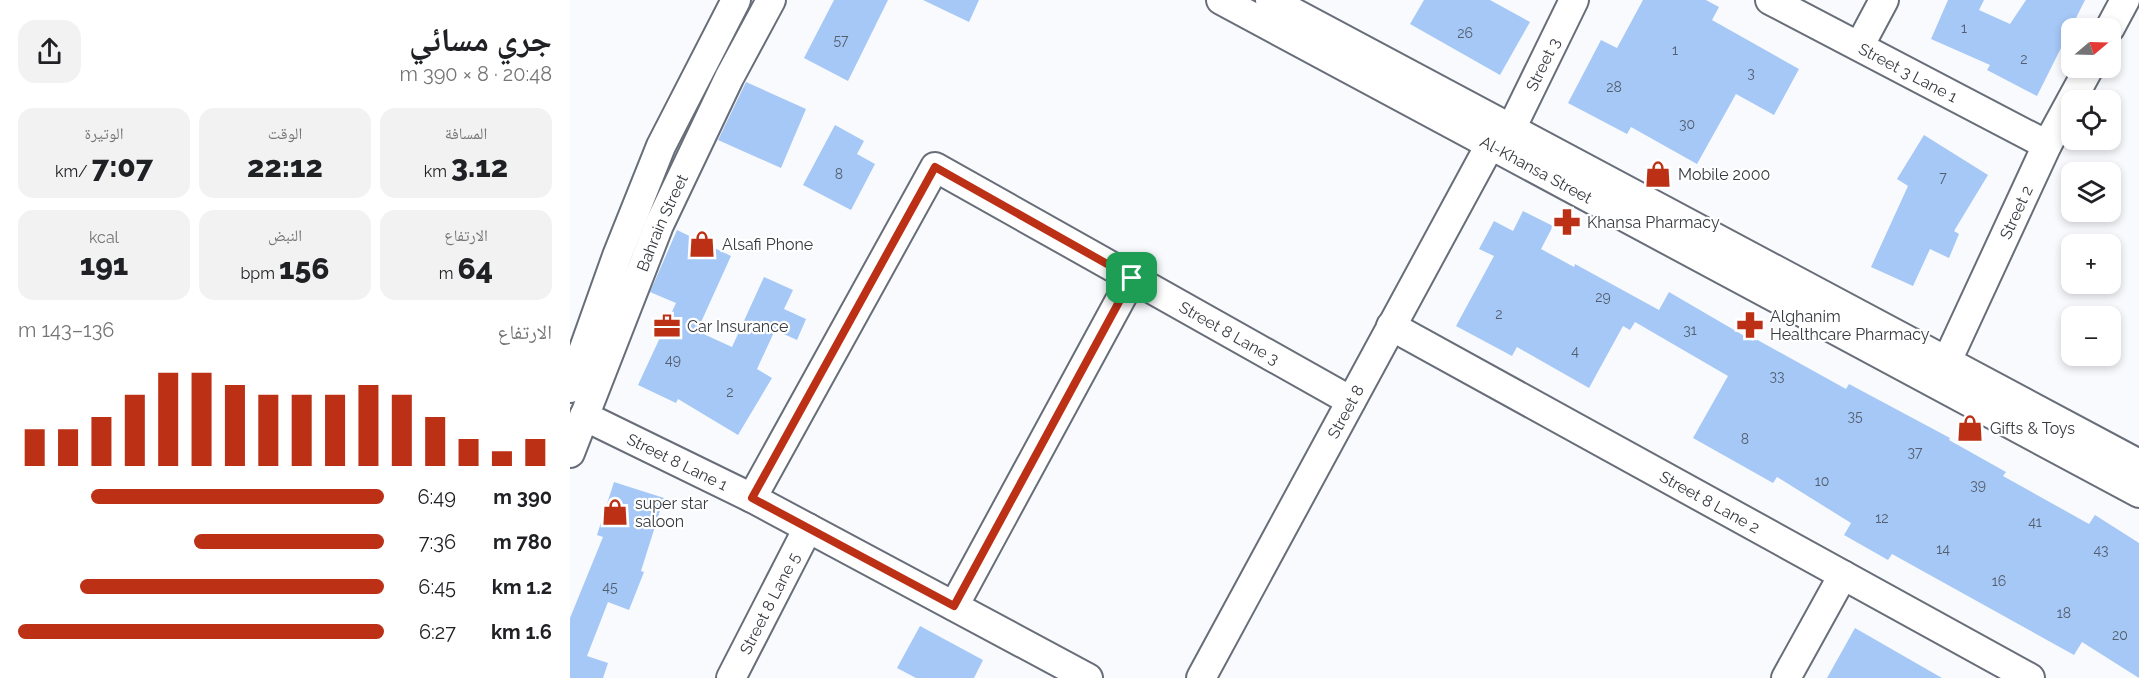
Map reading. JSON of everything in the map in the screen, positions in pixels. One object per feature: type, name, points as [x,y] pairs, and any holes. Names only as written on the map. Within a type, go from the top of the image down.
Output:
[{"type":"street","name":"Bahrain Street","points":[[570,388],[617,256],[661,146],[736,0]]},
{"type":"street","name":"Bahrain Street","points":[[570,453],[658,225],[729,78],[771,0]]},
{"type":"street","name":"Al-Khansa Street","points":[[1221,0],[1501,137],[1947,362],[2139,464]]},
{"type":"street","name":"Al-Khansa Street","points":[[1270,0],[1501,137],[2139,493]]},
{"type":"street","name":"Street 3","points":[[1501,137],[1574,0]]},
{"type":"street","name":"Street 3 Lane 1","points":[[1770,0],[1860,45],[2047,145]]},
{"type":"street","points":[[1860,45],[1884,0]]},
{"type":"street","points":[[2115,18],[2125,0]]},
{"type":"street","name":"Street 2","points":[[1947,362],[2047,145],[2084,78]]},
{"type":"street","name":"Street 8","points":[[1201,678],[1391,326],[1501,137]]},
{"type":"street","name":"Street 8 Lane 3","points":[[752,498],[935,167],[1351,401]]},
{"type":"street","points":[[954,606],[1132,278]]},
{"type":"street","name":"Street 8 Lane 2","points":[[1391,326],[2024,677]]},
{"type":"street","name":"Street 8 Lane 1","points":[[584,416],[752,498],[1088,678]]},
{"type":"street","name":"Street 8 Lane 5","points":[[731,678],[808,528]]},
{"type":"street","points":[[1786,678],[1843,575]]},
{"type":"building","points":[[834,0],[888,0],[848,81],[804,58]]},
{"type":"building","points":[[923,0],[979,0],[969,22]]},
{"type":"building","points":[[1424,0],[1490,0],[1530,22],[1500,75],[1410,24]]},
{"type":"building","points":[[1643,0],[1706,0],[1719,7],[1712,20],[1799,69],[1774,115],[1736,94],[1697,164],[1631,127],[1627,134],[1568,103],[1601,40],[1617,48]]},
{"type":"building","points":[[1948,0],[1984,0],[1979,10],[2010,24],[2026,0],[2085,0],[2076,18],[2061,18],[2061,48],[2037,96],[1987,70],[1990,65],[1931,39]]},
{"type":"building","points":[[746,82],[806,109],[781,168],[718,140]]},
{"type":"building","points":[[835,125],[864,141],[857,154],[875,164],[851,210],[803,185]]},
{"type":"building","points":[[1924,135],[1988,175],[1954,231],[1959,234],[1949,258],[1930,249],[1913,286],[1871,267],[1908,186],[1897,179]]},
{"type":"building","points":[[1523,211],[1553,226],[1541,249],[1574,267],[1575,264],[1659,310],[1669,292],[1753,341],[1754,338],[1846,389],[1849,384],[1950,438],[1949,440],[2006,472],[2003,476],[2089,524],[2095,515],[2139,543],[2139,678],[2082,642],[2074,655],[1892,554],[1888,560],[1844,535],[1851,523],[1777,477],[1773,483],[1693,438],[1728,376],[1635,322],[1630,330],[1623,326],[1589,388],[1517,347],[1512,356],[1456,326],[1494,256],[1479,249],[1494,221],[1513,231]]},
{"type":"building","points":[[677,230],[731,256],[697,331],[732,347],[764,277],[793,290],[784,309],[806,319],[797,340],[775,330],[757,369],[772,378],[738,435],[678,399],[676,403],[638,385],[676,303],[650,292]]},
{"type":"building","points":[[614,482],[664,498],[641,571],[644,572],[629,610],[608,602],[587,656],[608,663],[603,678],[570,678],[570,618],[603,537],[597,535]]},
{"type":"building","points":[[920,626],[983,660],[974,678],[916,678],[897,668]]},
{"type":"building","points":[[1855,628],[1942,678],[1827,678]]},
{"type":"place","name":"Mobile 2000","points":[[1658,174]]},
{"type":"place","name":"Khansa Pharmacy","points":[[1567,222]]},
{"type":"place","name":"Alsafi Phone","points":[[702,244]]},
{"type":"place","name":"Alghanim Healthcare Pharmacy","points":[[1750,325]]},
{"type":"place","name":"Car Insurance","points":[[667,326]]},
{"type":"place","name":"Gifts & Toys","points":[[1970,428]]},
{"type":"place","name":"super star saloon","points":[[615,512]]},
{"type":"route","points":[[935,167],[1132,278],[954,606],[752,498],[935,167]]}]
